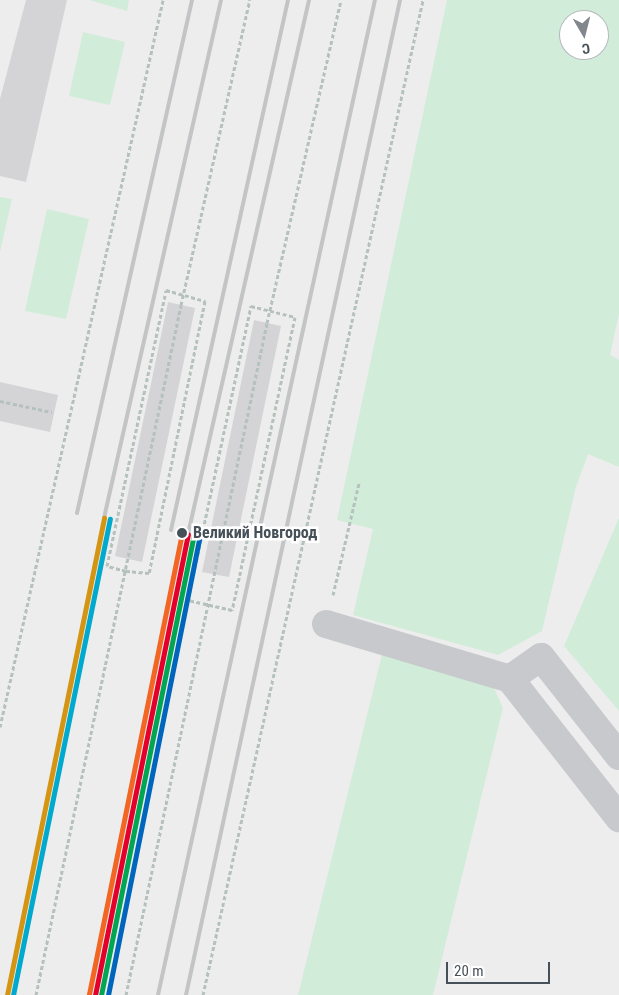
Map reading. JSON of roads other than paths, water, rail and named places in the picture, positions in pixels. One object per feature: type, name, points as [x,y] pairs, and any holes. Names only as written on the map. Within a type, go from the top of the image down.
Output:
[{"type":"street","points":[[326,624],[510,679],[619,818]]},
{"type":"street","points":[[510,679],[541,657],[619,756]]},
{"type":"railway","points":[[77,513],[192,0]]},
{"type":"railway","points":[[104,518],[221,0]]},
{"type":"railway","points":[[171,530],[288,0]]},
{"type":"railway","points":[[188,534],[309,0]]},
{"type":"railway","points":[[158,995],[375,0]]},
{"type":"railway","points":[[186,995],[400,0]]},
{"type":"place","name":"Великий Новгород","points":[[182,533]]}]
